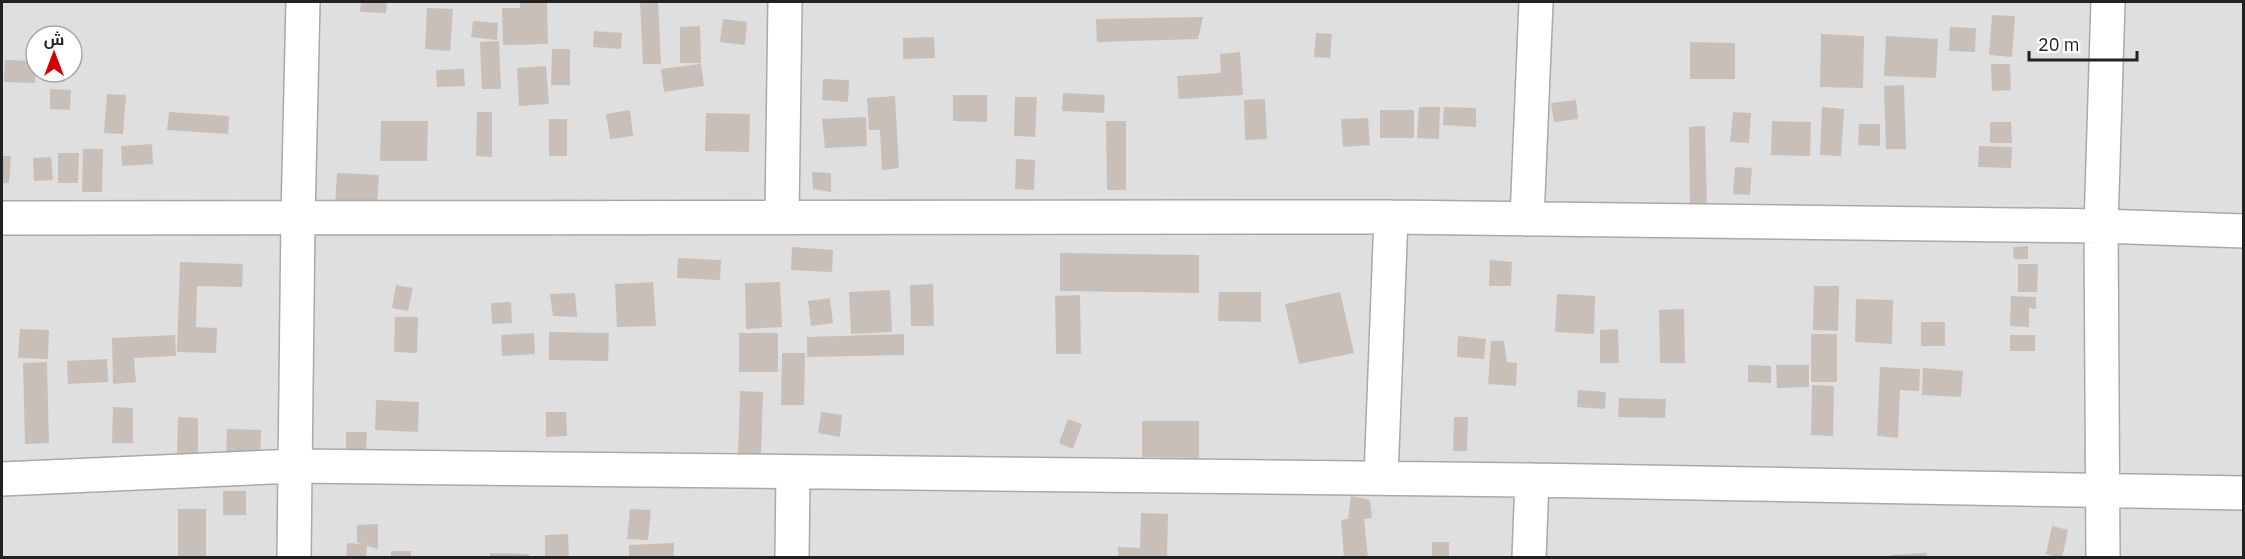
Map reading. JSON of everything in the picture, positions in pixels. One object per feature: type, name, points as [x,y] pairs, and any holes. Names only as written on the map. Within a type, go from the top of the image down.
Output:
[{"type":"street","points":[[294,558],[303,2]]},
{"type":"street","points":[[782,216],[785,2]]},
{"type":"street","points":[[1527,219],[1536,2]]},
{"type":"street","points":[[2103,558],[2101,226],[2108,2]]},
{"type":"street","points":[[2,218],[1391,217],[2101,226],[2244,231]]},
{"type":"street","points":[[1381,478],[1391,217]]},
{"type":"street","points":[[2,479],[296,466],[1532,480],[2244,493]]},
{"type":"street","points":[[792,558],[793,473]]},
{"type":"street","points":[[1529,558],[1532,480]]},
{"type":"shaded area","points":[[2,2],[2243,2],[2243,557],[2,557]]},
{"type":"building","points":[[361,2],[387,2],[386,13],[360,12]]},
{"type":"building","points":[[520,2],[547,2],[548,44],[503,45],[502,8],[520,8]]},
{"type":"building","points":[[640,2],[658,2],[661,64],[643,64]]},
{"type":"building","points":[[427,8],[453,9],[450,51],[425,49]]},
{"type":"building","points":[[1992,15],[2015,16],[2012,57],[1989,55]]},
{"type":"building","points":[[1203,17],[1198,39],[1097,42],[1096,19]]},
{"type":"building","points":[[723,19],[747,22],[745,45],[720,42]]},
{"type":"building","points":[[473,21],[498,23],[497,40],[471,37]]},
{"type":"building","points":[[700,26],[701,63],[680,63],[680,27]]},
{"type":"building","points":[[1950,27],[1976,28],[1975,52],[1949,51]]},
{"type":"building","points":[[594,31],[622,33],[621,49],[593,47]]},
{"type":"building","points":[[1316,33],[1332,34],[1330,58],[1314,57]]},
{"type":"building","points":[[1821,34],[1864,36],[1863,88],[1820,87]]},
{"type":"building","points":[[1886,36],[1938,39],[1936,78],[1884,76]]},
{"type":"building","points":[[934,37],[935,58],[903,59],[903,38]]},
{"type":"building","points":[[499,41],[501,89],[482,89],[480,42]]},
{"type":"building","points":[[1690,42],[1735,43],[1735,79],[1690,79]]},
{"type":"building","points":[[552,49],[570,49],[570,85],[551,85]]},
{"type":"building","points":[[1240,52],[1243,95],[1179,99],[1177,76],[1221,73],[1220,54]]},
{"type":"building","points":[[5,60],[24,61],[24,83],[4,82]]},
{"type":"building","points":[[701,64],[704,86],[664,92],[661,69]]},
{"type":"building","points":[[1991,64],[2010,64],[2011,90],[1992,91]]},
{"type":"building","points":[[546,66],[549,104],[519,106],[517,68]]},
{"type":"building","points":[[464,69],[465,86],[437,87],[436,70]]},
{"type":"building","points":[[823,79],[849,80],[848,102],[822,100]]},
{"type":"building","points":[[1904,85],[1906,149],[1886,149],[1884,86]]},
{"type":"building","points":[[50,89],[71,90],[70,110],[50,109]]},
{"type":"building","points":[[1063,93],[1105,95],[1104,113],[1062,111]]},
{"type":"building","points":[[107,94],[126,95],[123,134],[104,133]]},
{"type":"building","points":[[953,95],[987,95],[987,122],[953,121]]},
{"type":"building","points":[[895,96],[899,168],[882,170],[880,130],[869,130],[867,98]]},
{"type":"building","points":[[1015,97],[1037,97],[1035,137],[1014,136]]},
{"type":"building","points":[[1265,99],[1267,139],[1245,140],[1244,100]]},
{"type":"building","points":[[1576,100],[1578,119],[1554,122],[1551,103]]},
{"type":"building","points":[[1419,107],[1440,107],[1439,139],[1417,138]]},
{"type":"building","points":[[1444,107],[1476,108],[1476,127],[1443,125]]},
{"type":"building","points":[[1822,107],[1844,109],[1841,156],[1820,155]]},
{"type":"building","points":[[630,110],[633,136],[610,139],[606,114]]},
{"type":"building","points":[[1380,110],[1414,110],[1414,138],[1380,138]]},
{"type":"building","points":[[169,112],[229,116],[228,134],[167,130]]},
{"type":"building","points":[[477,112],[492,112],[492,157],[476,156]]},
{"type":"building","points":[[1733,112],[1751,113],[1749,143],[1730,142]]},
{"type":"building","points":[[706,113],[750,114],[749,152],[705,151]]},
{"type":"building","points":[[866,117],[867,146],[825,148],[822,119]]},
{"type":"building","points":[[1368,118],[1370,145],[1343,147],[1341,119]]},
{"type":"building","points":[[549,119],[567,119],[567,156],[549,156]]},
{"type":"building","points":[[381,121],[428,121],[427,161],[380,161]]},
{"type":"building","points":[[1106,121],[1126,121],[1126,190],[1107,190]]},
{"type":"building","points":[[1772,121],[1811,122],[1810,156],[1771,155]]},
{"type":"building","points":[[1990,122],[2011,122],[2012,143],[1990,143]]},
{"type":"building","points":[[1859,124],[1880,124],[1880,146],[1858,145]]},
{"type":"building","points":[[1705,126],[1707,207],[1690,207],[1689,127]]},
{"type":"building","points":[[152,144],[153,164],[122,166],[121,146]]},
{"type":"building","points":[[1979,146],[2012,147],[2011,168],[1978,167]]},
{"type":"building","points":[[83,149],[103,149],[102,192],[82,192]]},
{"type":"building","points":[[58,153],[79,153],[78,183],[58,183]]},
{"type":"building","points":[[2,156],[11,156],[9,183],[2,183]]},
{"type":"building","points":[[51,157],[53,180],[34,181],[33,158]]},
{"type":"building","points":[[1016,159],[1035,160],[1034,190],[1015,189]]},
{"type":"building","points":[[1735,167],[1752,168],[1750,195],[1733,194]]},
{"type":"building","points":[[812,172],[831,173],[831,192],[813,189]]},
{"type":"building","points":[[337,173],[379,175],[377,207],[335,205]]},
{"type":"building","points":[[2028,246],[2028,259],[2014,259],[2013,247]]},
{"type":"building","points":[[792,247],[833,250],[832,272],[791,270]]},
{"type":"building","points":[[1060,253],[1199,255],[1199,293],[1060,291]]},
{"type":"building","points":[[678,258],[721,260],[720,280],[677,278]]},
{"type":"building","points":[[1490,260],[1512,262],[1511,286],[1489,286]]},
{"type":"building","points":[[180,262],[243,264],[242,287],[197,286],[196,327],[217,328],[216,353],[177,352]]},
{"type":"building","points":[[2018,264],[2038,264],[2037,292],[2018,292]]},
{"type":"building","points":[[653,282],[656,326],[617,327],[615,284]]},
{"type":"building","points":[[780,282],[782,327],[746,329],[745,283]]},
{"type":"building","points":[[933,284],[934,326],[911,326],[910,285]]},
{"type":"building","points":[[396,285],[413,288],[408,311],[392,308]]},
{"type":"building","points":[[1814,286],[1839,286],[1838,331],[1813,330]]},
{"type":"building","points":[[890,290],[892,332],[851,334],[849,292]]},
{"type":"building","points":[[1219,292],[1261,292],[1261,322],[1218,321]]},
{"type":"building","points":[[1340,292],[1354,353],[1299,364],[1285,304]]},
{"type":"building","points":[[575,293],[577,317],[553,316],[550,294]]},
{"type":"building","points":[[1557,294],[1595,296],[1594,334],[1555,332]]},
{"type":"building","points":[[1080,295],[1081,354],[1056,354],[1055,296]]},
{"type":"building","points":[[2011,296],[2036,297],[2036,309],[2029,308],[2029,327],[2010,326]]},
{"type":"building","points":[[830,298],[833,323],[811,326],[808,301]]},
{"type":"building","points":[[1856,299],[1893,300],[1892,344],[1855,342]]},
{"type":"building","points":[[511,302],[512,323],[492,324],[491,303]]},
{"type":"building","points":[[1684,309],[1685,363],[1660,363],[1659,310]]},
{"type":"building","points":[[395,317],[418,317],[417,353],[394,352]]},
{"type":"building","points":[[1921,322],[1945,322],[1945,346],[1921,346]]},
{"type":"building","points":[[20,329],[49,330],[48,359],[18,358]]},
{"type":"building","points":[[1618,329],[1619,363],[1600,363],[1600,330]]},
{"type":"building","points":[[549,332],[609,333],[608,361],[549,360]]},
{"type":"building","points":[[534,333],[535,354],[502,356],[501,335]]},
{"type":"building","points":[[739,333],[778,333],[778,372],[739,372]]},
{"type":"building","points":[[904,334],[904,355],[807,357],[807,337]]},
{"type":"building","points":[[1811,334],[1837,334],[1837,382],[1811,382]]},
{"type":"building","points":[[175,335],[176,356],[134,358],[136,382],[113,384],[112,338]]},
{"type":"building","points":[[2010,335],[2035,335],[2035,351],[2010,351]]},
{"type":"building","points":[[1458,336],[1486,339],[1484,359],[1457,357]]},
{"type":"building","points":[[1491,341],[1504,341],[1507,362],[1517,363],[1516,386],[1488,384]]},
{"type":"building","points":[[782,353],[805,353],[804,405],[781,405]]},
{"type":"building","points":[[107,359],[108,382],[68,384],[67,361]]},
{"type":"building","points":[[47,362],[49,443],[25,444],[23,363]]},
{"type":"building","points":[[1748,365],[1771,366],[1771,383],[1748,382]]},
{"type":"building","points":[[1776,365],[1809,365],[1809,387],[1777,388]]},
{"type":"building","points":[[1880,367],[1920,369],[1919,391],[1900,390],[1898,438],[1877,436]]},
{"type":"building","points":[[1923,368],[1963,371],[1961,397],[1922,395]]},
{"type":"building","points":[[1812,385],[1834,386],[1833,436],[1811,435]]},
{"type":"building","points":[[1578,390],[1606,392],[1605,409],[1577,407]]},
{"type":"building","points":[[740,391],[763,392],[761,457],[738,457]]},
{"type":"building","points":[[1619,398],[1666,399],[1665,418],[1618,417]]},
{"type":"building","points":[[376,400],[419,402],[418,432],[375,430]]},
{"type":"building","points":[[113,407],[133,408],[133,443],[112,443]]},
{"type":"building","points":[[546,412],[566,412],[567,436],[546,437]]},
{"type":"building","points":[[821,412],[842,415],[840,437],[818,433]]},
{"type":"building","points":[[178,417],[198,418],[198,455],[177,454]]},
{"type":"building","points":[[1454,417],[1468,417],[1467,451],[1453,451]]},
{"type":"building","points":[[1068,419],[1082,424],[1073,449],[1059,443]]},
{"type":"building","points":[[1142,421],[1199,421],[1199,458],[1142,457]]},
{"type":"building","points":[[227,429],[261,430],[260,458],[226,456]]},
{"type":"building","points":[[346,432],[367,432],[366,454],[346,453]]},
{"type":"building","points":[[223,491],[246,491],[246,515],[223,515]]},
{"type":"building","points":[[1351,496],[1370,500],[1372,518],[1364,519],[1368,558],[1344,558],[1341,520],[1348,519]]},
{"type":"building","points":[[178,509],[206,509],[206,558],[178,558]]},
{"type":"building","points":[[630,509],[651,510],[648,540],[627,539]]},
{"type":"building","points":[[1141,513],[1168,514],[1167,558],[1118,558],[1118,547],[1140,548]]},
{"type":"building","points":[[378,524],[378,549],[367,546],[366,558],[346,558],[347,543],[362,544],[357,542],[357,525]]},
{"type":"building","points":[[2052,526],[2068,530],[2062,558],[2046,554]]},
{"type":"building","points":[[568,534],[569,558],[545,558],[545,535]]},
{"type":"building","points":[[1432,542],[1449,542],[1449,558],[1432,558]]},
{"type":"building","points":[[674,543],[674,558],[629,558],[629,545]]},
{"type":"building","points":[[391,551],[411,551],[411,558],[391,558]]},
{"type":"building","points":[[490,553],[529,554],[529,558],[490,558]]},
{"type":"building","points":[[1927,553],[1927,558],[1891,558],[1891,555]]}]
